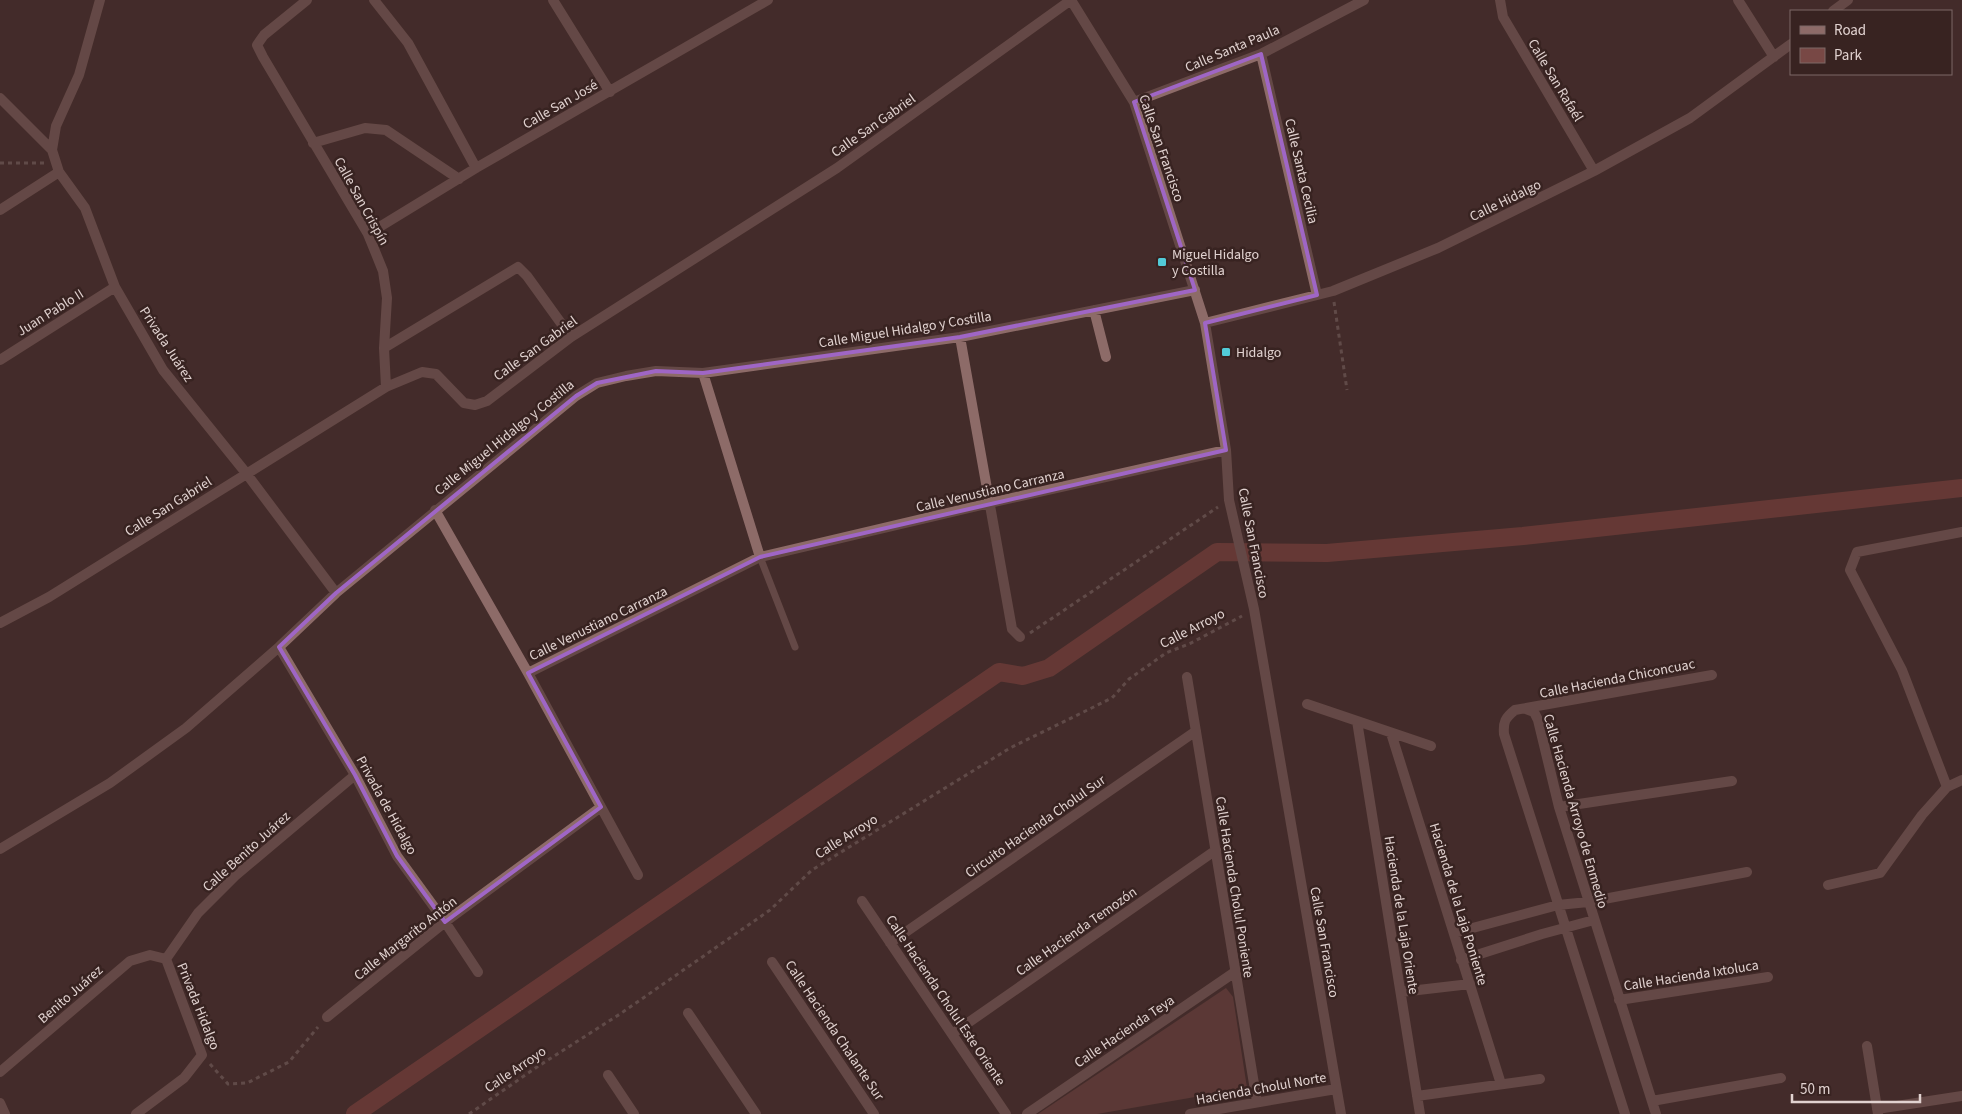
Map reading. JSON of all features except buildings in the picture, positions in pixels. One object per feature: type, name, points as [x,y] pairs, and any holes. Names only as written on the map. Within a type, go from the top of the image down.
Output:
[{"type":"street","name":"Calle San Crispín","points":[[307,0],[264,35],[257,45],[262,57],[368,234],[383,271],[388,298],[384,348],[386,387]]},
{"type":"street","points":[[374,0],[408,44],[476,168]]},
{"type":"street","points":[[553,0],[610,92]]},
{"type":"street","name":"Calle San José","points":[[368,234],[476,168],[768,0]]},
{"type":"street","name":"Calle San Francisco","points":[[1071,0],[1134,102],[1205,324],[1226,450],[1229,500],[1254,610],[1341,1114]]},
{"type":"street","name":"Calle San Gabriel","points":[[0,623],[49,597],[386,387],[422,372],[436,374],[464,403],[475,405],[487,401],[570,337],[837,168],[1071,0]]},
{"type":"street","name":"Calle Santa Paula","points":[[1134,102],[1261,54],[1364,0]]},
{"type":"street","name":"Calle San Rafaél","points":[[1500,0],[1503,17],[1594,171]]},
{"type":"street","points":[[1738,0],[1774,57]]},
{"type":"street","points":[[1835,10],[1848,0]]},
{"type":"street","points":[[52,150],[56,126],[79,74],[98,2]]},
{"type":"street","name":"Calle Hidalgo","points":[[1205,324],[1333,292],[1438,248],[1594,171],[1690,118],[1790,45]]},
{"type":"street","name":"Calle Santa Cecilia","points":[[1261,54],[1317,295]]},
{"type":"street","points":[[0,98],[52,150]]},
{"type":"street","points":[[313,142],[365,128],[386,130],[459,178]]},
{"type":"street","name":"Privada Juárez","points":[[52,150],[57,168],[85,208],[115,287],[164,370],[246,473],[336,593]]},
{"type":"street","points":[[0,210],[57,168]]},
{"type":"street","points":[[384,348],[518,267],[528,276],[570,337]]},
{"type":"street","name":"Juan Pablo II","points":[[0,360],[115,287]]},
{"type":"street","name":"Calle Miguel Hidalgo y Costilla","points":[[0,849],[110,783],[186,728],[280,647],[336,593],[576,396],[597,383],[656,371],[703,373],[960,337],[1195,290]]},
{"type":"street","points":[[1094,310],[1106,357]]},
{"type":"street","points":[[960,337],[1012,629],[1020,637]]},
{"type":"street","points":[[703,373],[760,558]]},
{"type":"street","name":"Calle Venustiano Carranza","points":[[528,673],[760,558],[990,503],[1226,450]]},
{"type":"street","name":"Calle Venustiano Carranza","points":[[435,510],[528,673],[638,875]]},
{"type":"street","points":[[1947,787],[1902,670],[1850,570],[1857,552],[1962,532]]},
{"type":"street","name":"Privada de Hidalgo","points":[[280,647],[355,775],[397,856],[446,922],[478,972]]},
{"type":"street","name":"Calle Hacienda Chiconcuac","points":[[1526,709],[1712,675]]},
{"type":"street","name":"Calle Hacienda Cholul Poniente","points":[[1187,676],[1257,1102]]},
{"type":"street","points":[[1307,704],[1431,746]]},
{"type":"street","name":"Calle Hacienda Arroyo de Enmedio","points":[[1625,1114],[1504,734],[1503,723],[1507,716],[1515,710],[1526,709],[1534,712],[1538,720],[1559,807],[1656,1114]]},
{"type":"street","name":"Hacienda de la Laja Oriente","points":[[1357,721],[1420,1114]]},
{"type":"street","name":"Circuito Hacienda Cholul Sur","points":[[890,942],[1196,732]]},
{"type":"street","name":"Hacienda de la Laja Poniente","points":[[1391,733],[1501,1084]]},
{"type":"street","name":"Calle Benito Juárez","points":[[166,959],[198,913],[235,876],[355,775]]},
{"type":"street","points":[[1828,885],[1880,873],[1922,814],[1947,787],[1962,780]]},
{"type":"street","points":[[1559,807],[1732,781]]},
{"type":"street","name":"Calle Margarito Antón","points":[[327,1017],[446,922],[601,807]]},
{"type":"street","name":"Calle Hacienda Temozón","points":[[952,1034],[1216,850]]},
{"type":"street","points":[[1454,933],[1558,905],[1588,902],[1747,872]]},
{"type":"street","name":"Calle Hacienda Cholul Este Oriente","points":[[862,901],[1006,1114]]},
{"type":"street","points":[[1461,960],[1565,927],[1594,920]]},
{"type":"street","name":"Benito Juárez","points":[[0,1072],[130,961],[150,955],[166,959]]},
{"type":"street","name":"Privada Hidalgo","points":[[166,959],[202,1056]]},
{"type":"street","name":"Calle Hacienda Chalante Sur","points":[[772,962],[874,1114]]},
{"type":"street","name":"Calle Hacienda Teya","points":[[1027,1114],[1235,972]]},
{"type":"street","name":"Calle Hacienda Ixtoluca","points":[[1619,1000],[1768,977]]},
{"type":"street","points":[[1401,992],[1470,984]]},
{"type":"street","points":[[688,1013],[756,1114]]},
{"type":"street","points":[[1867,1046],[1877,1112],[1962,1096]]},
{"type":"street","points":[[136,1114],[184,1078],[202,1056]]},
{"type":"street","points":[[608,1075],[634,1114]]},
{"type":"street","points":[[1652,1101],[1782,1078]]},
{"type":"street","points":[[1417,1096],[1540,1079]]},
{"type":"street","name":"Hacienda Cholul Norte","points":[[1190,1114],[1336,1089]]},
{"type":"street","points":[[0,1103],[5,1114]]},
{"type":"lane","points":[[760,558],[795,648]]},
{"type":"path","points":[[0,163],[57,168]]},
{"type":"path","points":[[1333,292],[1347,390]]},
{"type":"path","points":[[1020,637],[1031,632],[1229,500]]},
{"type":"path","name":"Calle Arroyo","points":[[469,1114],[537,1067],[620,1014],[770,910],[812,870],[1010,748],[1112,698],[1129,679],[1166,653],[1190,643],[1254,610]]},
{"type":"path","name":"Privada Hidalgo","points":[[202,1056],[228,1084],[247,1083],[289,1062],[327,1017]]},
{"type":"highlighted area","points":[[1261,54],[1317,295],[1205,323],[1226,450],[760,557],[528,673],[601,807],[445,922],[397,856],[355,775],[279,647],[336,593],[576,396],[597,383],[656,371],[703,373],[960,337],[1195,290],[1134,102]]},
{"type":"green space","points":[[1226,988],[1233,997],[1247,1088],[1097,1114],[1038,1114]]},
{"type":"waterway","points":[[355,1114],[999,672],[1023,676],[1049,668],[1217,552],[1327,553],[1523,536],[1962,488]]},
{"type":"place","name":"Miguel Hidalgo y Costilla","points":[[1162,262]]},
{"type":"place","name":"Hidalgo","points":[[1226,352]]}]
